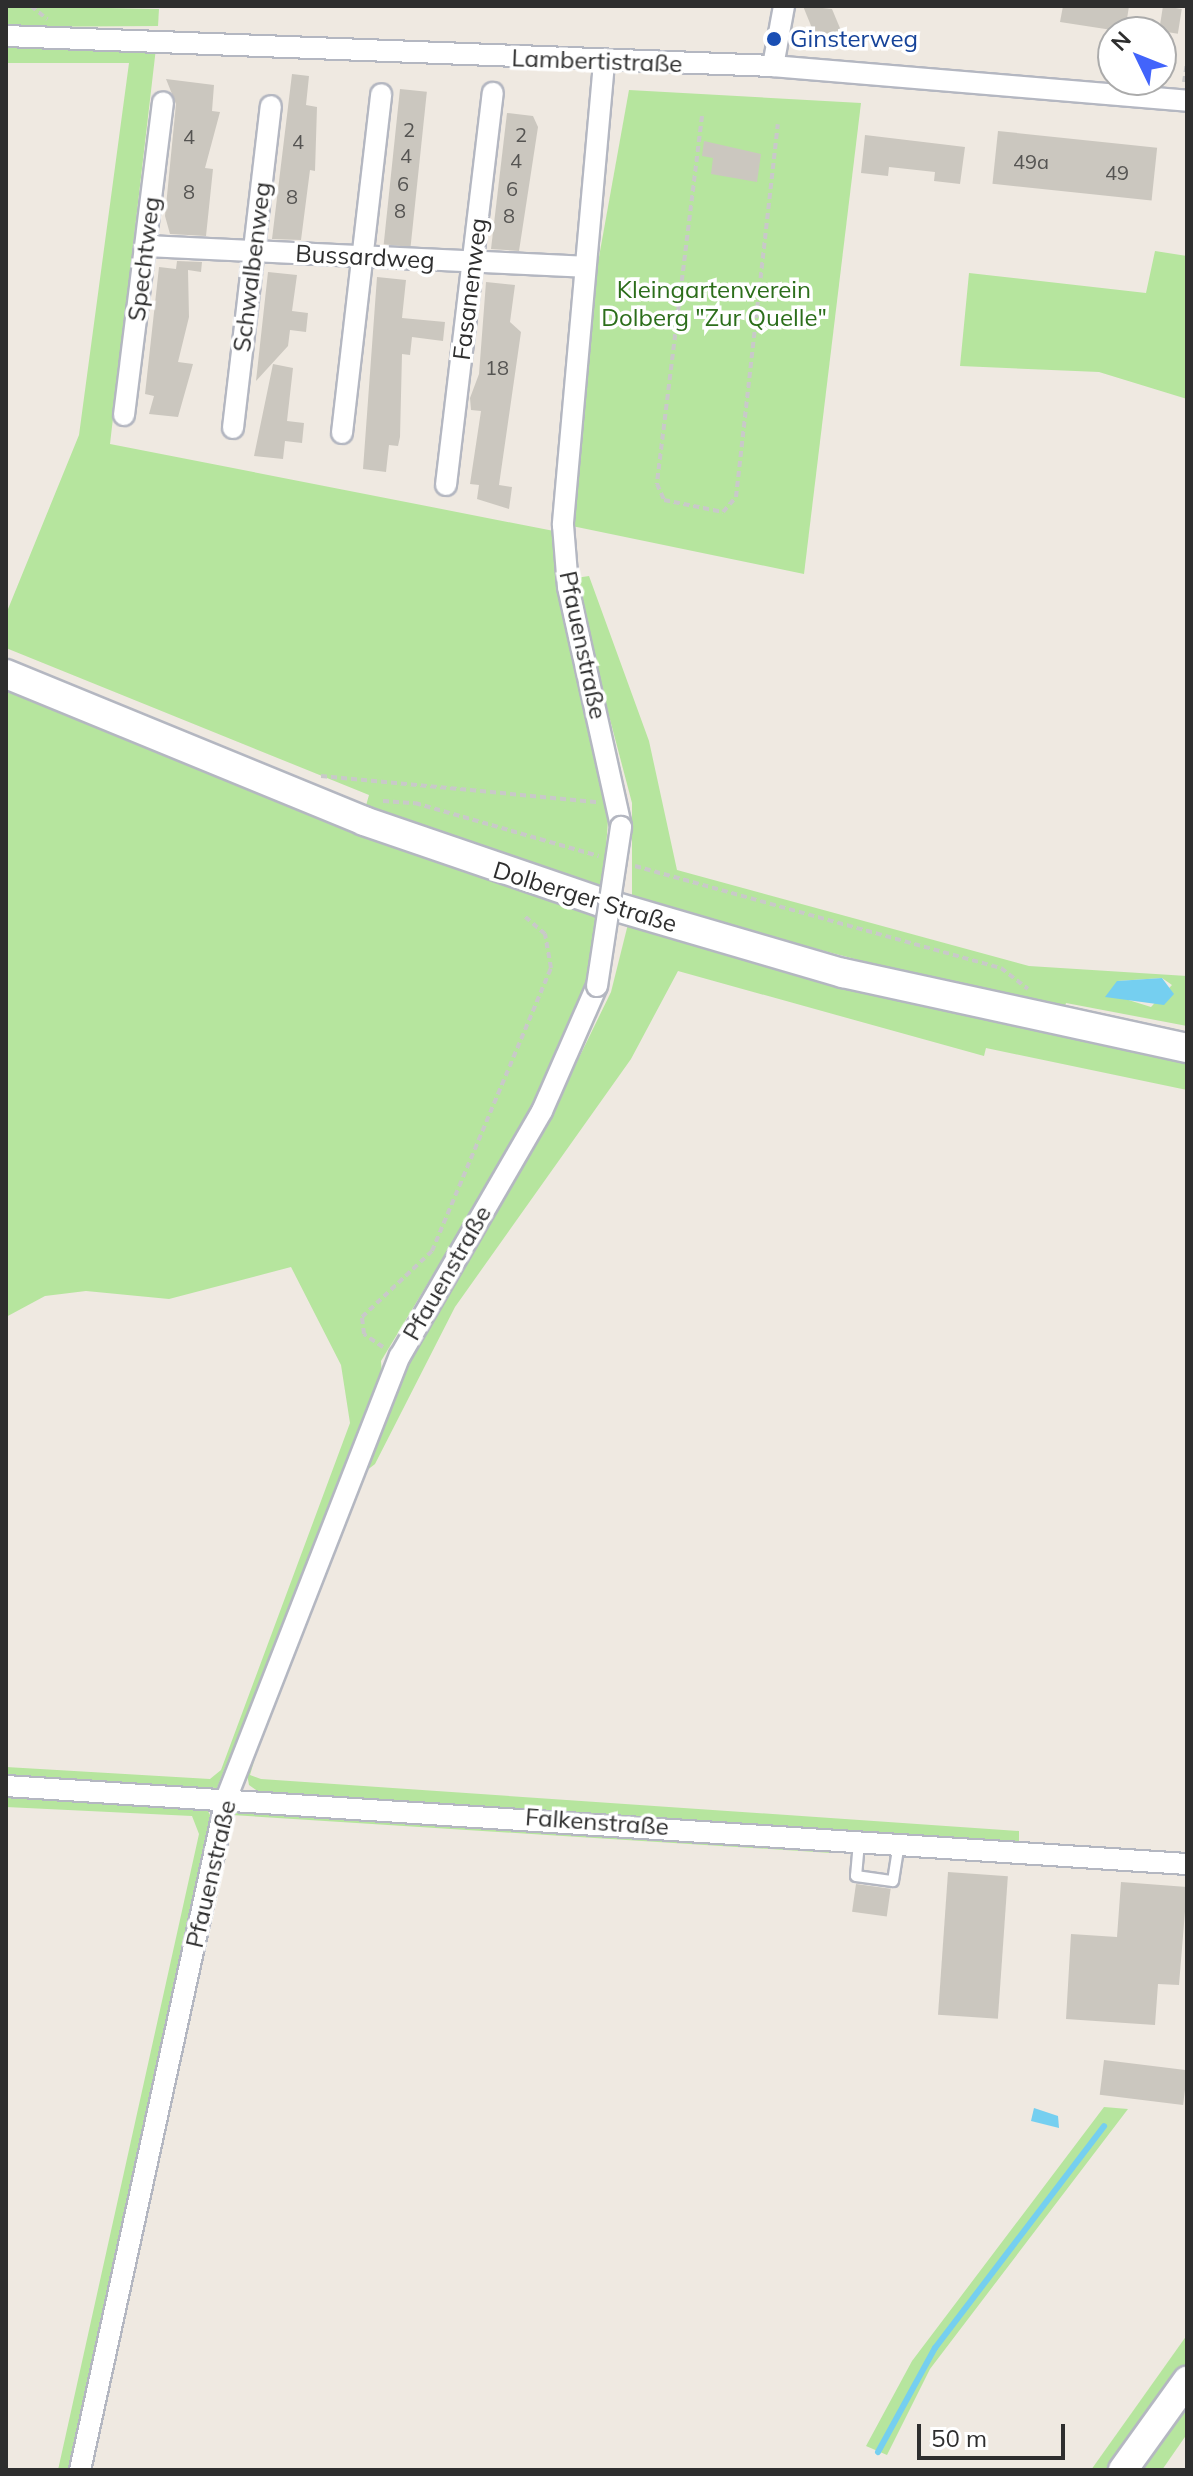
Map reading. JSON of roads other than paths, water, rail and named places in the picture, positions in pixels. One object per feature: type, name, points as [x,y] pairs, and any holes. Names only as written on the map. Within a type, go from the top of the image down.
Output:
[{"type":"main road","name":"Dolberger Straße","points":[[6,674],[364,821],[603,903],[843,973],[1187,1048]]},
{"type":"main road","points":[[1123,2470],[1187,2381]]},
{"type":"street","points":[[773,66],[784,6]]},
{"type":"street","name":"Lambertistraße","points":[[6,36],[157,37],[604,63],[773,66],[1187,101]]},
{"type":"street","name":"Pfauenstraße","points":[[80,2470],[226,1799],[400,1356],[542,1111],[597,986],[621,827],[619,800],[565,559],[584,267],[604,63]]},
{"type":"street","name":"Fasanenweg","points":[[446,485],[493,93]]},
{"type":"street","points":[[342,433],[381,94]]},
{"type":"street","name":"Spechtweg","points":[[124,415],[163,102]]},
{"type":"street","name":"Schwalbenweg","points":[[233,428],[271,106]]},
{"type":"street","name":"Bussardweg","points":[[146,246],[584,267]]},
{"type":"street","name":"Falkenstraße","points":[[6,1786],[1187,1864]]},
{"type":"lane","points":[[859,1840],[856,1876],[893,1881],[899,1843]]},
{"type":"water","points":[[1162,978],[1174,994],[1164,1005],[1105,997],[1117,981]]},
{"type":"water","points":[[1034,2108],[1058,2116],[1059,2128],[1031,2121]]},
{"type":"waterway","points":[[878,2452],[935,2348],[1104,2126]]},
{"type":"place","name":"Ginsterweg","points":[[774,39]]},
{"type":"park label","name":"Kleingartenverein Dolberg \"Zur Quelle\"","points":[[714,304]]}]
